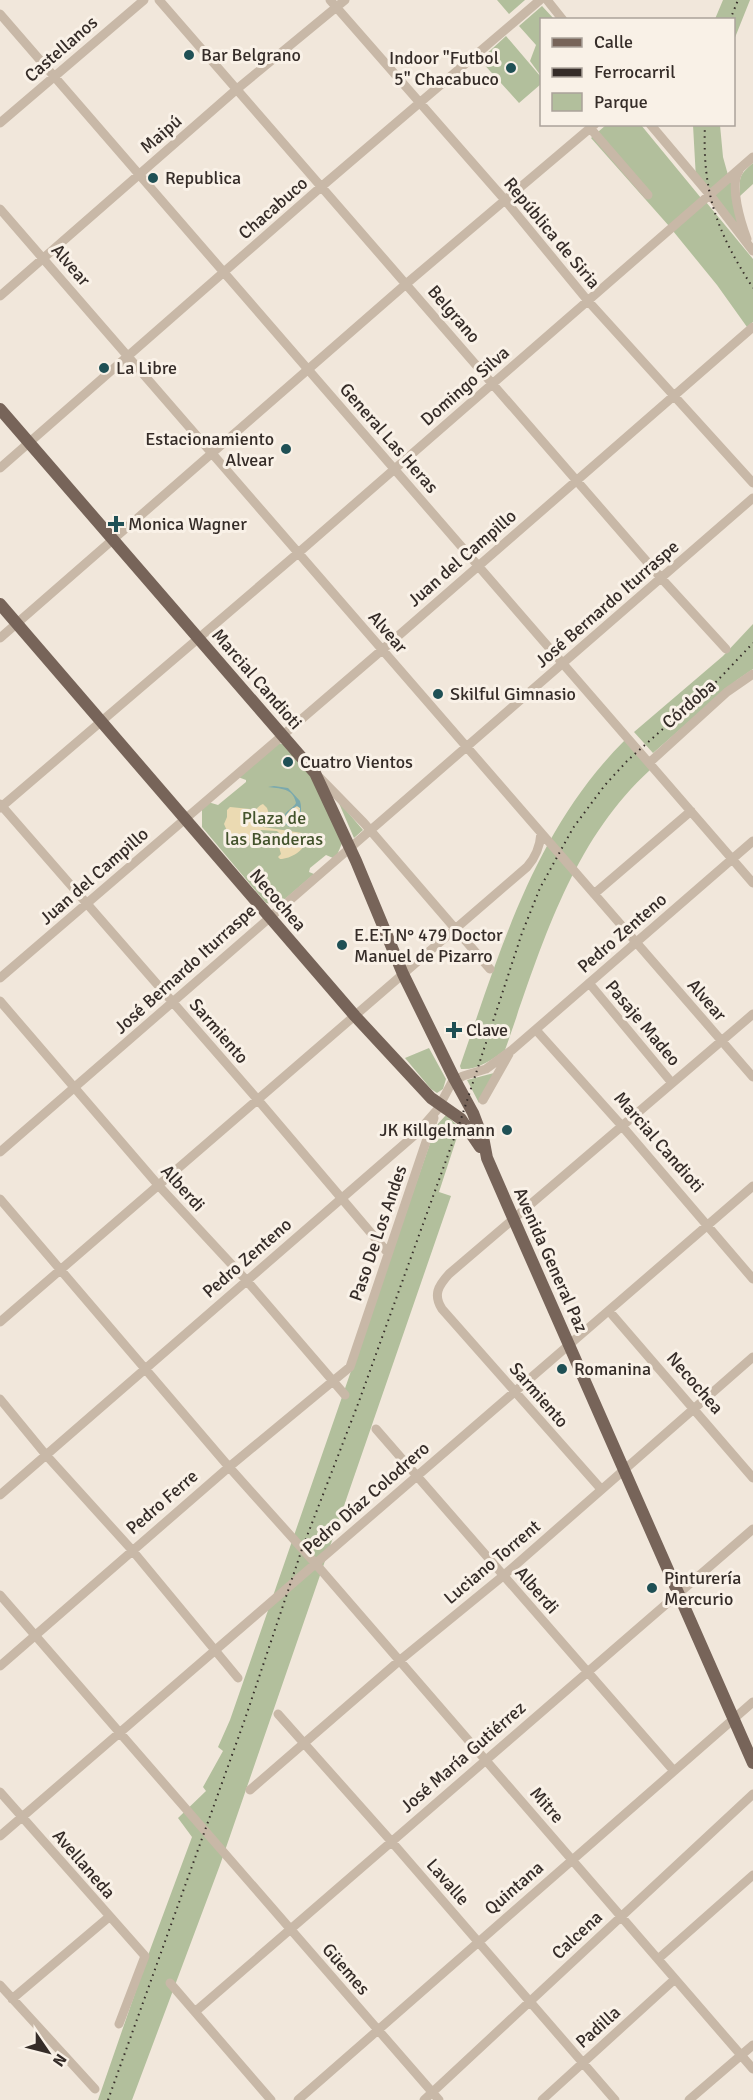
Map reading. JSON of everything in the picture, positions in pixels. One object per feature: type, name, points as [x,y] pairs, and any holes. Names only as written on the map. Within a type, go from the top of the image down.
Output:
[{"type":"main road","name":"Marcial Candioti","points":[[0,410],[315,773]]},
{"type":"main road","name":"Necochea","points":[[0,604],[355,1016],[439,1107],[461,1119],[487,1158]]},
{"type":"main road","name":"Avenida General Paz","points":[[315,773],[403,974],[473,1113],[484,1142],[487,1158],[753,1763]]},
{"type":"street","name":"Castellanos","points":[[0,123],[144,0]]},
{"type":"street","name":"Belgrano","points":[[159,0],[662,579],[726,649]]},
{"type":"street","name":"Maipú","points":[[0,296],[333,4],[345,0]]},
{"type":"street","name":"Chacabuco","points":[[0,468],[540,0]]},
{"type":"street","points":[[547,0],[561,18]]},
{"type":"street","name":"República de Siria","points":[[333,4],[505,200],[588,301],[753,483]]},
{"type":"street","name":"General Las Heras","points":[[0,14],[753,883]]},
{"type":"street","points":[[0,638],[406,284],[593,126],[648,195]]},
{"type":"street","points":[[652,126],[710,195],[752,250]]},
{"type":"street","name":"Domingo Silva","points":[[1,806],[297,554],[753,157]]},
{"type":"street","points":[[740,169],[735,179],[737,199],[743,229],[752,250]]},
{"type":"street","name":"Alvear","points":[[0,209],[753,1077]]},
{"type":"street","name":"Juan del Campillo","points":[[0,978],[753,327]]},
{"type":"street","name":"José Bernardo Iturraspe","points":[[0,1152],[753,498]]},
{"type":"street","points":[[749,676],[753,686]]},
{"type":"street","name":"Córdoba","points":[[649,763],[749,676]]},
{"type":"street","name":"Marcial Candioti","points":[[315,773],[371,831],[490,969]]},
{"type":"street","name":"Sarmiento","points":[[1,806],[342,1197],[388,1253]]},
{"type":"street","points":[[594,894],[691,811]]},
{"type":"street","points":[[0,1322],[527,867],[537,854],[541,844],[541,833]]},
{"type":"street","name":"Pedro Zenteno","points":[[0,1495],[417,1133],[439,1107],[447,1088],[455,1080],[486,1069],[512,1050],[753,841]]},
{"type":"street","name":"Pasaje Madeo","points":[[589,984],[672,1083]]},
{"type":"street","name":"Alberdi","points":[[0,1001],[159,1186],[247,1281],[345,1395]]},
{"type":"street","points":[[514,1220],[753,1014]]},
{"type":"street","name":"Marcial Candioti","points":[[536,1030],[753,1279]]},
{"type":"street","name":"Pedro Zenteno","points":[[483,1100],[512,1050]]},
{"type":"street","name":"Paso De Los Andes","points":[[350,1367],[439,1107]]},
{"type":"street","name":"Pedro Díaz Colodrero","points":[[0,1836],[753,1186]]},
{"type":"street","name":"Mitre","points":[[0,1199],[229,1467],[315,1563],[753,2069]]},
{"type":"street","name":"Sarmiento","points":[[514,1220],[449,1274],[437,1291],[437,1299],[442,1309],[601,1489]]},
{"type":"street","name":"Necochea","points":[[609,1311],[753,1478]]},
{"type":"street","name":"Luciano Torrent","points":[[250,1790],[399,1660],[503,1576],[753,1357]]},
{"type":"street","name":"Pedro Ferre","points":[[0,1666],[229,1467],[350,1367]]},
{"type":"street","points":[[0,1399],[46,1455],[132,1550],[238,1678]]},
{"type":"street","name":"Alberdi","points":[[376,1429],[674,1771]]},
{"type":"street","name":"José María Gutiérrez","points":[[195,2011],[753,1529]]},
{"type":"street","name":"Güemes","points":[[0,1595],[436,2096]]},
{"type":"street","name":"Quintana","points":[[298,2100],[753,1702]]},
{"type":"street","name":"Lavalle","points":[[278,1714],[615,2100]]},
{"type":"street","name":"Avellaneda","points":[[0,1792],[145,1956],[119,2024]]},
{"type":"street","name":"Calcena","points":[[424,2100],[436,2096],[530,2002],[753,1794]]},
{"type":"street","points":[[658,1959],[753,1875]]},
{"type":"street","points":[[12,1999],[109,1917]]},
{"type":"street","name":"Padilla","points":[[542,2100],[675,1979]]},
{"type":"street","points":[[170,1983],[271,2100]]},
{"type":"street","points":[[0,1985],[95,2089]]},
{"type":"street","points":[[689,2100],[753,2044]]},
{"type":"green space","points":[[497,0],[525,0],[509,14]]},
{"type":"green space","points":[[723,0],[750,0],[735,38],[735,18],[715,18]]},
{"type":"green space","points":[[542,6],[553,18],[540,18],[540,75],[530,61],[536,45],[519,26]]},
{"type":"green space","name":"Indoor \"Futbol 5\" Chacabuco","points":[[506,36],[540,76],[540,85],[519,103],[480,60]]},
{"type":"green space","points":[[605,126],[642,126],[701,198],[669,226],[591,138]]},
{"type":"green space","points":[[693,126],[720,126],[723,157],[728,175],[707,193],[696,179]]},
{"type":"green space","points":[[753,163],[753,184],[740,196],[741,177]]},
{"type":"green space","points":[[731,180],[741,233],[711,197]]},
{"type":"green space","points":[[706,202],[753,259],[753,322],[747,327],[717,285],[673,231]]},
{"type":"green space","points":[[753,624],[753,669],[737,680],[653,753],[634,732],[723,656]]},
{"type":"green space","points":[[625,740],[650,770],[622,799],[578,865],[545,937],[505,1050],[479,1066],[461,1069],[460,1066],[506,935],[544,852],[593,775]]},
{"type":"green space","name":"Plaza de las Banderas","points":[[279,743],[291,749],[310,770],[326,799],[343,841],[337,855],[333,858],[326,855],[310,868],[309,872],[314,874],[278,905],[266,903],[202,827],[202,808],[208,802],[218,805],[246,782],[238,777]]},
{"type":"green space","points":[[338,801],[363,830],[354,838]]},
{"type":"green space","points":[[429,1048],[446,1079],[443,1089],[437,1093],[405,1058]]},
{"type":"green space","points":[[494,1073],[479,1103],[467,1080]]},
{"type":"green space","points":[[446,1115],[456,1124],[459,1131],[439,1192],[451,1196],[220,1865],[132,2100],[98,2100],[192,1837],[178,1818],[206,1791],[203,1787],[223,1751],[218,1747],[230,1720],[436,1126]]},
{"type":"sand","points":[[263,804],[269,814],[267,819],[260,822],[255,813]]},
{"type":"sand","points":[[297,806],[300,808],[298,819],[289,825],[285,822],[285,817]]},
{"type":"sand","points":[[230,807],[250,809],[253,812],[252,820],[257,826],[302,833],[307,839],[306,843],[297,853],[280,859],[278,857],[281,854],[279,847],[275,846],[281,835],[277,831],[261,830],[254,840],[248,843],[228,833],[224,824],[227,810]]},
{"type":"water","points":[[268,787],[288,788],[300,801],[301,809],[300,816],[296,823],[289,827],[284,823],[285,816],[285,822],[292,824],[299,817],[300,808],[297,806],[285,816],[286,814],[296,803],[289,791]]},
{"type":"railway","points":[[731,18],[738,0]]},
{"type":"railway","points":[[705,126],[706,171],[714,211],[740,268],[753,288]]},
{"type":"railway","points":[[108,2100],[245,1719],[302,1549],[358,1404],[461,1119],[522,933],[540,888],[573,828],[605,785],[628,760],[717,681],[753,643]]},
{"type":"place","name":"Bar Belgrano","points":[[189,55]]},
{"type":"place","name":"Indoor \"Futbol 5\" Chacabuco","points":[[511,68]]},
{"type":"place","name":"Republica","points":[[153,178]]},
{"type":"place","name":"La Libre","points":[[104,368]]},
{"type":"place","name":"Estacionamiento Alvear","points":[[286,449]]},
{"type":"place","name":"Monica Wagner","points":[[116,524]]},
{"type":"place","name":"Skilful Gimnasio","points":[[438,694]]},
{"type":"place","name":"Cuatro Vientos","points":[[288,762]]},
{"type":"place","name":"E.E.T N° 479 Doctor Manuel de Pizarro","points":[[342,945]]},
{"type":"place","name":"Clave","points":[[454,1030]]},
{"type":"place","name":"JK Killgelmann","points":[[507,1130]]},
{"type":"place","name":"Romanina","points":[[562,1369]]},
{"type":"place","name":"Pinturería Mercurio","points":[[652,1588]]}]
